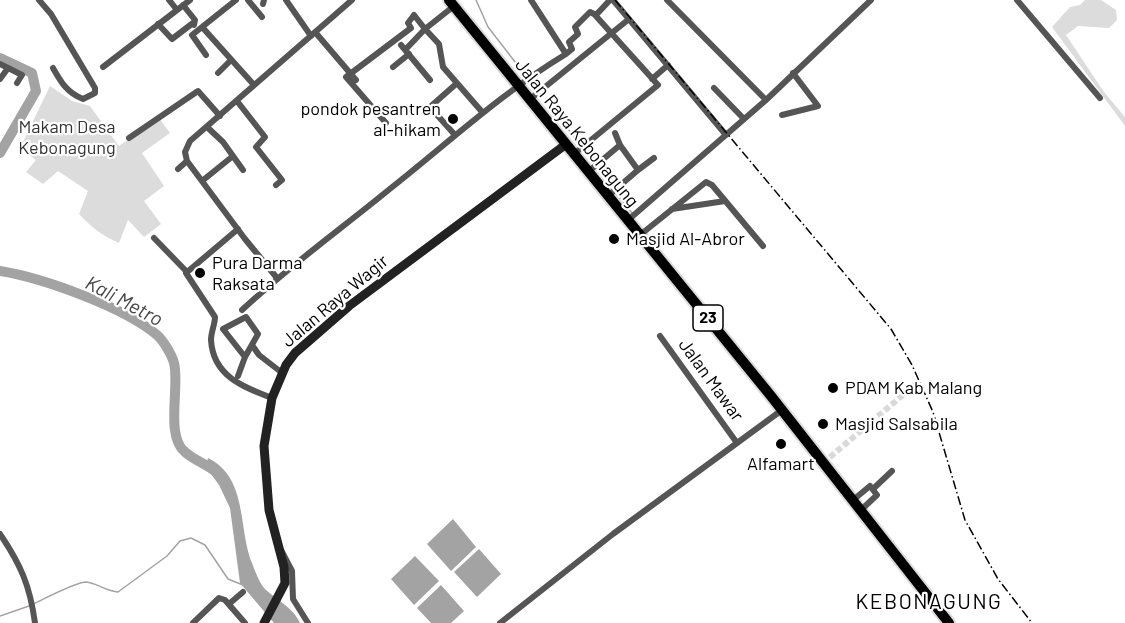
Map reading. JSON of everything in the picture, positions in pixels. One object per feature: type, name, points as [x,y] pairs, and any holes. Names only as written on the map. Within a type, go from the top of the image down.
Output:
[{"type":"highway","name":"Jalan Raya Kebonagung","points":[[451,3],[536,95],[564,145],[579,149],[590,170],[611,194],[627,221],[782,410],[950,623]]},
{"type":"main road","name":"Jalan Raya Wagir","points":[[264,623],[282,591],[285,574],[271,520],[265,468],[265,436],[272,398],[281,372],[295,353],[350,306],[564,145]]},
{"type":"street","points":[[39,0],[69,42],[95,88],[95,93],[83,99],[69,92],[53,68]]},
{"type":"street","points":[[169,0],[177,10]]},
{"type":"street","points":[[103,67],[190,0]]},
{"type":"street","points":[[206,55],[191,37],[236,0]]},
{"type":"street","points":[[248,0],[262,17]]},
{"type":"street","points":[[286,0],[313,34],[356,80]]},
{"type":"street","points":[[277,278],[187,161],[185,152],[187,144],[352,0]]},
{"type":"street","points":[[531,0],[566,54]]},
{"type":"street","points":[[595,15],[611,0],[726,135]]},
{"type":"street","points":[[667,0],[766,100]]},
{"type":"street","points":[[627,221],[744,120],[871,0]]},
{"type":"street","points":[[1017,0],[1100,98]]},
{"type":"street","points":[[393,67],[405,50],[451,3]]},
{"type":"street","points":[[158,24],[172,39],[195,20],[183,5]]},
{"type":"street","points":[[242,310],[277,278],[455,135],[524,81],[572,49],[569,42],[578,34],[575,27],[590,12],[613,33],[658,86],[579,149]]},
{"type":"street","points":[[386,123],[346,79],[411,28],[408,23],[414,15],[438,43],[443,68],[483,113]]},
{"type":"street","points":[[536,95],[629,20]]},
{"type":"street","points":[[193,23],[255,86]]},
{"type":"street","points":[[405,50],[430,80]]},
{"type":"street","points":[[218,73],[231,60]]},
{"type":"street","points":[[0,64],[22,75],[17,83]]},
{"type":"street","points":[[652,79],[668,65]]},
{"type":"street","points":[[0,79],[8,68]]},
{"type":"street","points":[[782,115],[818,106],[793,73]]},
{"type":"street","points":[[455,135],[430,107],[456,84]]},
{"type":"street","points":[[714,88],[744,120]]},
{"type":"street","points":[[129,138],[198,91],[220,116]]},
{"type":"street","points":[[237,100],[265,136],[256,148],[279,183],[287,187]]},
{"type":"street","points":[[207,127],[243,170]]},
{"type":"street","points":[[615,133],[620,145],[638,170]]},
{"type":"street","points":[[590,170],[620,145]]},
{"type":"street","points":[[202,181],[233,156]]},
{"type":"street","points":[[611,194],[654,158]]},
{"type":"street","points":[[178,169],[187,161]]},
{"type":"street","points":[[639,235],[706,182],[712,185],[762,246]]},
{"type":"street","points":[[671,209],[725,201]]},
{"type":"street","points":[[186,271],[238,229]]},
{"type":"street","points":[[154,238],[186,271],[188,279],[204,297],[215,316],[211,338],[220,366],[236,383],[272,398]]},
{"type":"street","points":[[238,376],[246,354],[258,334],[246,317],[223,329],[246,354],[258,355]]},
{"type":"street","name":"Jalan Mawar","points":[[660,336],[737,443]]},
{"type":"street","points":[[252,345],[258,355],[281,372]]},
{"type":"street","points":[[502,622],[782,410]]},
{"type":"street","points":[[874,488],[892,471]]},
{"type":"street","points":[[853,500],[870,486],[874,488]]},
{"type":"street","points":[[861,510],[877,495],[874,488]]},
{"type":"street","points":[[0,534],[16,559],[31,594],[35,623]]},
{"type":"street","points":[[278,546],[288,560],[292,571],[293,599],[308,623]]},
{"type":"street","points":[[229,604],[243,592]]},
{"type":"street","points":[[193,623],[218,598],[229,604],[245,623]]},
{"type":"green space","points":[[1085,0],[1101,0],[1116,10],[1117,20],[1109,28],[1078,26],[1066,35],[1104,92],[1125,117],[1125,126],[1052,27],[1070,7],[1080,5]]},
{"type":"green space","name":"Makam Desa Kebonagung","points":[[50,86],[72,101],[90,106],[119,146],[159,118],[170,133],[142,153],[164,186],[144,201],[161,224],[144,237],[128,220],[119,243],[108,237],[79,214],[88,191],[58,171],[43,184],[26,172],[36,160],[20,148]]},
{"type":"shaded area","points":[[208,458],[221,467],[230,478],[236,491],[248,549],[260,583],[293,612],[300,623],[274,623],[240,583],[230,508],[219,485],[206,467]]},
{"type":"shaded area","points":[[453,519],[476,547],[451,571],[427,544]]},
{"type":"shaded area","points":[[479,549],[501,574],[477,597],[454,572]]},
{"type":"shaded area","points":[[415,556],[439,581],[414,605],[391,579]]},
{"type":"shaded area","points":[[441,585],[464,611],[451,623],[431,623],[417,608]]},
{"type":"waterway","points":[[476,0],[488,27],[526,76]]},
{"type":"waterway","name":"Kali Metro","points":[[0,58],[32,73],[36,91],[0,153]]},
{"type":"waterway","points":[[549,104],[581,146]]},
{"type":"waterway","points":[[584,150],[594,163]]},
{"type":"waterway","points":[[597,166],[614,189]]},
{"type":"waterway","points":[[616,193],[632,213]]},
{"type":"waterway","name":"Kali Metro","points":[[0,271],[38,280],[82,295],[125,314],[157,335],[167,348],[174,363],[174,423],[179,445],[189,455],[216,472]]},
{"type":"waterway","points":[[33,604],[86,582],[118,592],[167,556],[180,541],[191,538],[205,545],[228,579],[243,585]]},
{"type":"waterway","points":[[0,616],[29,606]]},
{"type":"tunnel","points":[[823,463],[917,383]]},
{"type":"railway","points":[[615,0],[891,329],[912,365],[933,412],[965,520],[998,579],[1032,623]]},
{"type":"place","name":"pondok pesantren al-hikam","points":[[453,119]]},
{"type":"place","name":"Masjid Al-Abror","points":[[614,239]]},
{"type":"place","name":"Pura Darma Raksata","points":[[200,273]]},
{"type":"place","name":"PDAM Kab Malang","points":[[833,388]]},
{"type":"place","name":"Masjid Salsabila","points":[[823,424]]},
{"type":"place","name":"Alfamart","points":[[781,444]]},
{"type":"district","name":"KEBONAGUNG","points":[[929,602]]}]
